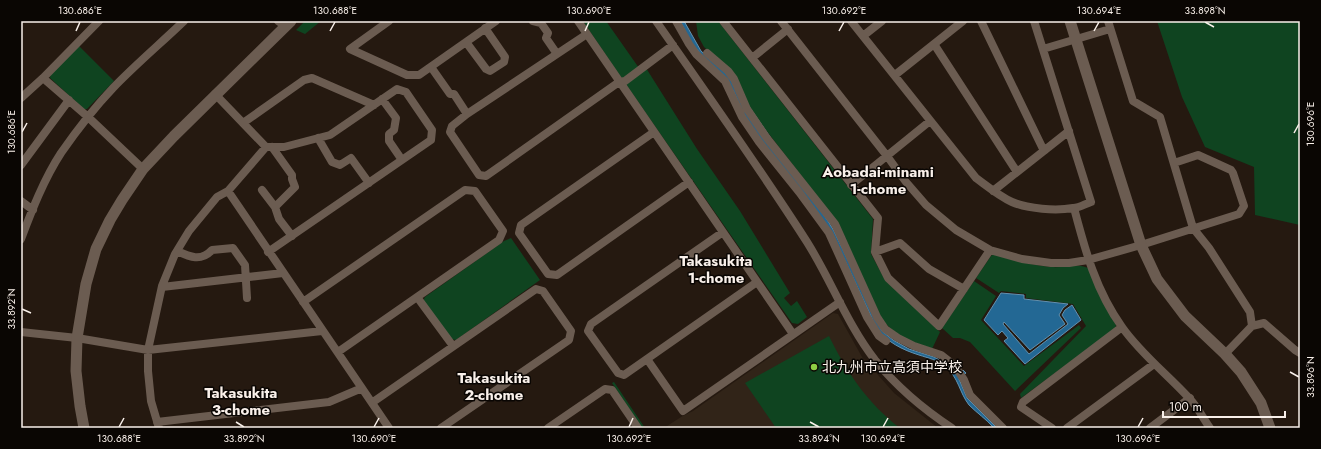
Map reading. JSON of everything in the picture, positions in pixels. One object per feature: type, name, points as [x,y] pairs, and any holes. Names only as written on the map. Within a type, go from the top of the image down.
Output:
[{"type":"street","points":[[21,98],[43,78],[99,21]]},
{"type":"street","points":[[21,239],[46,179],[61,154],[88,117],[113,88],[184,21]]},
{"type":"street","points":[[389,21],[350,49],[408,74],[419,75],[496,21]]},
{"type":"street","points":[[533,21],[540,22],[548,33],[546,38],[557,54]]},
{"type":"street","points":[[578,21],[793,334]]},
{"type":"street","points":[[656,21],[804,237],[840,302],[875,359],[898,386],[926,410],[952,428]]},
{"type":"street","points":[[676,21],[696,54],[725,81],[742,117],[759,142],[799,192],[829,233],[867,317],[879,336],[886,341]]},
{"type":"street","points":[[723,21],[878,218],[875,252],[888,278],[939,326],[990,250]]},
{"type":"street","points":[[781,21],[906,182],[926,205],[956,230],[990,250],[1022,259],[1051,263],[1069,263],[1088,260],[1141,245],[1239,214],[1244,206],[1231,170],[1198,155],[1174,163]]},
{"type":"street","points":[[851,21],[976,178],[993,191],[1012,202],[1047,209],[1074,208],[1091,202],[1034,21]]},
{"type":"street","points":[[863,36],[882,21]]},
{"type":"street","points":[[895,75],[963,21]]},
{"type":"street","points":[[981,21],[1044,151]]},
{"type":"street","points":[[1070,21],[1141,245],[1157,278],[1185,316],[1225,354],[1241,372],[1261,403],[1270,428]]},
{"type":"street","points":[[84,428],[76,372],[77,338],[86,284],[96,248],[110,220],[143,169],[284,23]]},
{"type":"street","points":[[1043,49],[1076,39],[1109,25],[1133,101],[1160,117],[1193,228],[1209,248],[1250,312],[1252,326]]},
{"type":"street","points":[[466,42],[486,69],[490,71],[504,62],[505,57],[485,28]]},
{"type":"street","points":[[752,58],[788,29]]},
{"type":"street","points":[[587,34],[452,126],[450,132],[479,176],[486,176],[619,82],[625,81],[673,45]]},
{"type":"street","points":[[934,44],[1017,172]]},
{"type":"street","points":[[707,53],[728,71],[734,79],[747,109],[766,137],[835,224],[877,317],[885,329],[914,346],[941,355],[955,366],[964,380],[970,395],[1003,428]]},
{"type":"street","points":[[431,67],[450,94],[454,94],[468,114]]},
{"type":"street","points":[[43,78],[88,117],[143,169]]},
{"type":"street","points":[[243,123],[304,80],[312,78],[374,105]]},
{"type":"street","points":[[268,252],[432,140],[432,130],[406,92],[397,89],[330,135],[284,146],[269,147],[228,191],[217,197],[189,231],[177,251],[162,287],[148,350],[148,371],[151,401],[158,425],[329,402],[362,388]]},
{"type":"street","points":[[215,94],[269,147],[292,175],[292,179],[296,187],[275,207]]},
{"type":"street","points":[[382,99],[396,118],[394,130],[389,134],[389,141],[402,160]]},
{"type":"street","points":[[21,165],[69,100]]},
{"type":"street","points":[[851,185],[930,121]]},
{"type":"street","points":[[993,191],[1069,131]]},
{"type":"street","points":[[654,132],[521,225],[519,233],[548,274],[556,275],[689,182]]},
{"type":"street","points":[[318,138],[332,162],[340,165],[351,158],[369,183]]},
{"type":"street","points":[[262,190],[275,207],[279,219],[292,236]]},
{"type":"street","points":[[303,302],[465,190],[475,191],[503,231],[499,240],[338,352]]},
{"type":"street","points":[[228,191],[389,428]]},
{"type":"street","points":[[21,201],[33,210]]},
{"type":"street","points":[[1074,208],[1088,260],[1104,298],[1122,327],[1154,364],[1190,398],[1210,428]]},
{"type":"street","points":[[723,232],[591,324],[588,331],[618,373],[624,376],[757,282]]},
{"type":"street","points":[[875,252],[900,243],[929,270],[964,289]]},
{"type":"street","points":[[177,251],[190,258],[207,256],[212,250],[233,248],[245,265],[247,298]]},
{"type":"street","points":[[162,287],[283,273]]},
{"type":"street","points":[[372,402],[536,289],[543,291],[572,331],[569,340],[441,428]]},
{"type":"street","points":[[417,297],[453,346]]},
{"type":"street","points":[[647,359],[683,411],[840,302]]},
{"type":"street","points":[[1225,354],[1252,326],[1264,324],[1295,350],[1300,352]]},
{"type":"street","points":[[1052,428],[1021,408],[1023,402],[1122,327]]},
{"type":"street","points":[[21,332],[77,338],[148,350],[322,331]]},
{"type":"street","points":[[1067,428],[1154,364]]},
{"type":"street","points":[[548,428],[604,389],[612,390],[638,428]]},
{"type":"street","points":[[1150,428],[1190,398]]},
{"type":"shaded area","name":"北九州市立高須中学校","points":[[833,313],[838,314],[862,357],[894,393],[938,428],[664,428],[693,411]]},
{"type":"green space","points":[[305,21],[321,21],[305,34],[296,30]]},
{"type":"green space","points":[[583,21],[606,21],[639,68],[622,79]]},
{"type":"green space","points":[[696,21],[718,21],[873,219],[871,254],[885,280],[940,332],[932,349],[903,337],[891,329],[881,317],[840,228],[752,112],[730,70],[704,47],[698,36]]},
{"type":"green space","points":[[1157,21],[1300,21],[1300,225],[1255,215],[1254,167],[1205,147],[1182,97]]},
{"type":"green space","points":[[79,46],[114,81],[87,109],[84,109],[50,78],[51,73]]},
{"type":"green space","points":[[646,68],[697,149],[740,211],[790,293],[784,298],[791,306],[797,301],[807,317],[798,324],[792,323],[625,83]]},
{"type":"green space","points":[[511,238],[540,280],[456,340],[451,339],[423,301],[425,297],[504,241]]},
{"type":"green space","points":[[994,254],[1015,261],[1037,265],[1052,267],[1080,266],[1088,268],[1116,325],[1115,329],[1021,398],[1020,394],[1086,326],[1073,304],[1026,298],[1026,294],[1001,291],[999,293],[976,278]]},
{"type":"green space","points":[[974,281],[996,296],[981,320],[1024,366],[1079,325],[1081,328],[1015,391],[970,342],[960,338],[953,338],[942,328]]},
{"type":"green space","points":[[829,336],[850,374],[868,398],[888,419],[900,428],[776,428],[745,383]]},
{"type":"green space","points":[[614,382],[645,428],[642,428],[612,383]]},
{"type":"water","points":[[680,21],[684,21],[701,51],[726,73],[828,221],[882,331],[893,340],[909,349],[934,357],[945,363],[957,375],[963,370],[966,373],[959,379],[967,398],[997,428],[994,428],[969,405],[953,375],[945,366],[936,361],[901,348],[885,337],[876,327],[832,233],[760,139],[743,113],[733,90],[692,44]]},
{"type":"water","points":[[1001,293],[1024,295],[1024,299],[1068,304],[1063,308],[1059,315],[1065,324],[1030,350],[1004,322],[1003,324],[1029,354],[1068,324],[1062,315],[1065,310],[1072,305],[1081,320],[1025,364],[1004,341],[1008,338],[1002,331],[998,335],[984,320]]},
{"type":"place","name":"北九州市立高須中学校","points":[[814,367]]},
{"type":"district","name":"Aobadai-minami 1-chome","points":[[878,180]]},
{"type":"district","name":"Takasukita 1-chome","points":[[716,270]]},
{"type":"district","name":"Takasukita 2-chome","points":[[494,386]]},
{"type":"district","name":"Takasukita 3-chome","points":[[241,402]]}]
